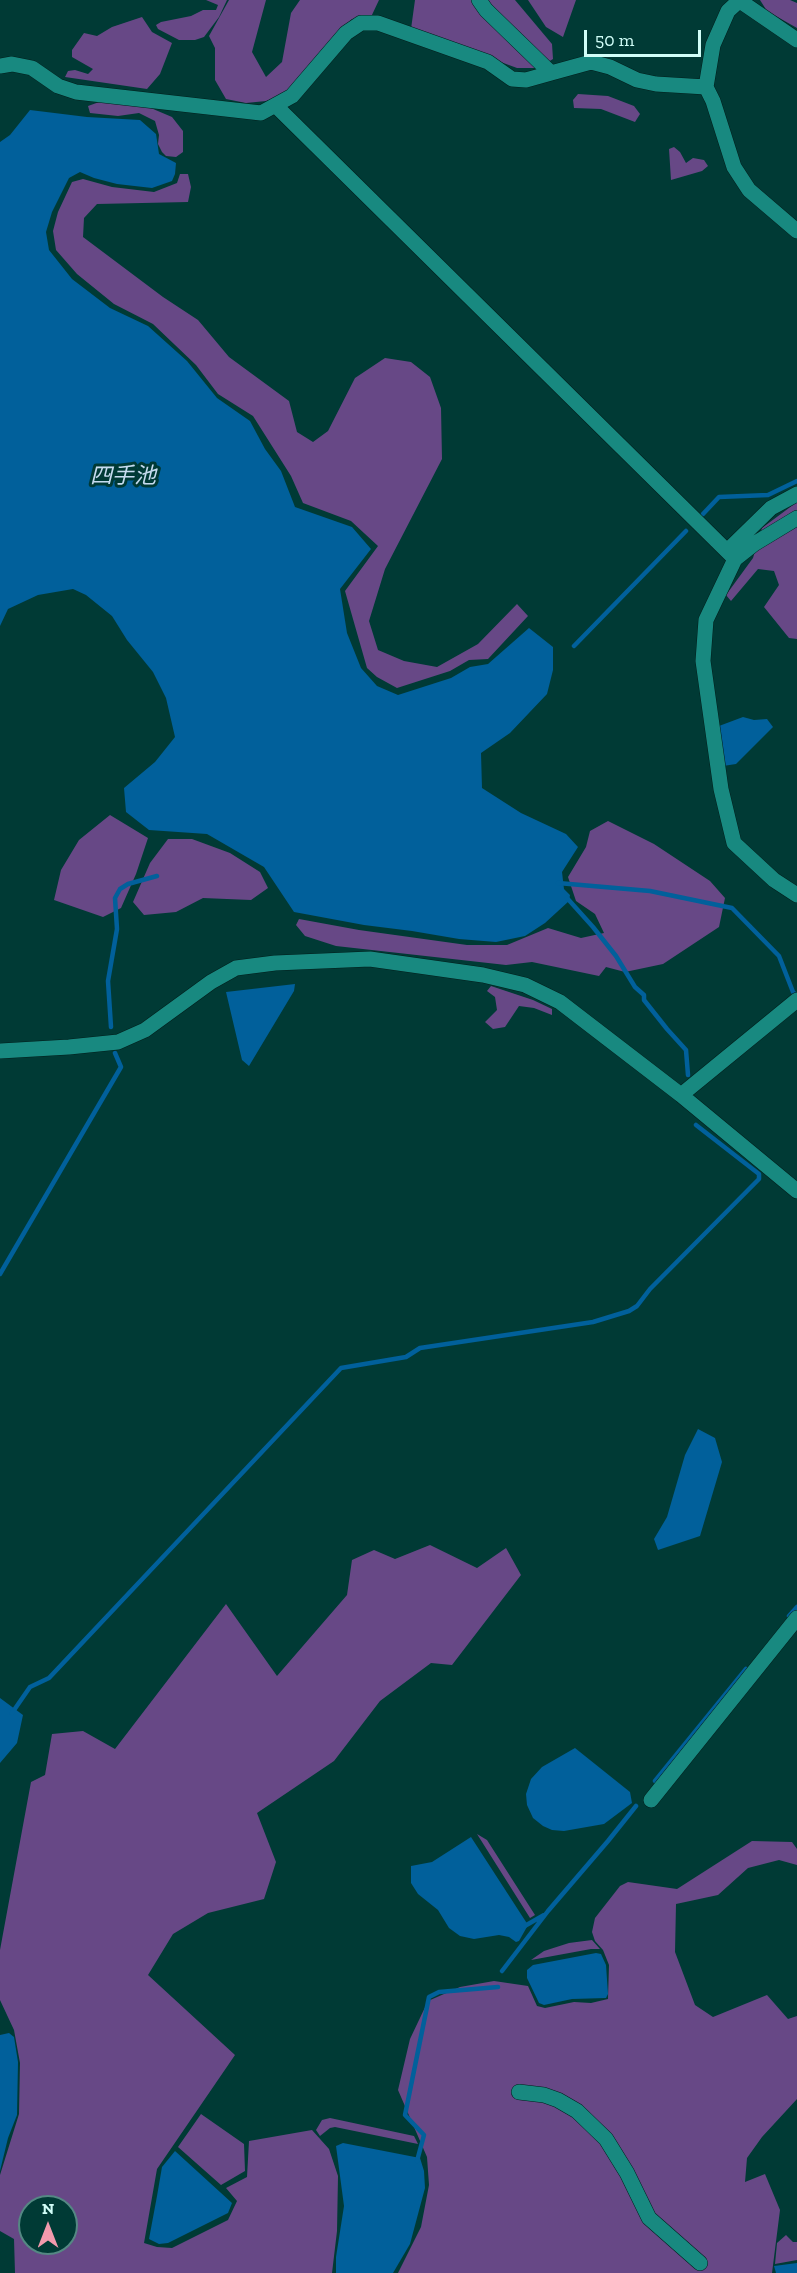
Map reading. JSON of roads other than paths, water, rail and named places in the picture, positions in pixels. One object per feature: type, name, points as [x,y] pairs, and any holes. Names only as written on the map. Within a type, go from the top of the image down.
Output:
[{"type":"street","points":[[479,0],[486,10],[551,73]]},
{"type":"street","points":[[797,40],[740,0],[728,11],[713,45],[706,87],[713,101],[734,167],[739,175],[749,190],[797,231]]},
{"type":"street","points":[[0,66],[12,64],[32,68],[58,86],[76,92],[261,113],[292,96],[345,33],[361,23],[378,23],[488,62],[513,79],[526,80],[591,62],[610,67],[637,80],[656,84],[706,87]]},
{"type":"street","points":[[276,106],[731,555]]},
{"type":"street","points":[[797,494],[771,508],[731,555],[706,620],[703,661],[721,789],[734,843],[774,880],[797,896]]},
{"type":"street","points":[[731,555],[797,518]]},
{"type":"street","points":[[0,1051],[118,1042],[145,1030],[210,982],[236,968],[275,963],[370,959],[483,975],[525,985],[560,1002],[681,1095],[797,1191]]},
{"type":"street","points":[[681,1095],[796,1000]]},
{"type":"street","points":[[651,1800],[797,1618]]},
{"type":"street","points":[[519,2092],[544,2095],[558,2100],[584,2118],[606,2139],[627,2173],[649,2218],[700,2263]]},
{"type":"water","name":"四手池","points":[[30,110],[87,117],[140,120],[156,134],[159,154],[176,163],[172,181],[152,188],[117,184],[80,172],[69,178],[52,212],[46,232],[49,250],[72,279],[110,308],[148,326],[187,361],[217,398],[250,421],[265,449],[281,471],[295,507],[352,527],[371,549],[340,589],[347,633],[361,668],[377,686],[398,695],[451,678],[470,667],[488,664],[529,628],[553,647],[553,670],[547,694],[510,733],[481,753],[482,788],[521,813],[566,834],[578,847],[562,872],[564,889],[570,895],[569,901],[545,923],[525,936],[496,942],[459,939],[294,912],[264,867],[207,834],[149,830],[126,812],[124,788],[155,762],[175,737],[166,698],[153,672],[127,640],[112,616],[86,595],[73,589],[38,595],[8,609],[0,626],[0,142],[10,135]]},
{"type":"water","points":[[743,717],[754,720],[767,719],[773,727],[736,764],[723,766],[719,726]]},
{"type":"water","points":[[295,984],[294,991],[249,1066],[242,1060],[226,992]]},
{"type":"water","points":[[698,1429],[715,1438],[722,1462],[700,1536],[658,1550],[654,1539],[667,1517],[685,1455]]},
{"type":"water","points":[[0,1698],[23,1715],[17,1743],[0,1763]]},
{"type":"water","points":[[575,1748],[630,1792],[632,1803],[604,1824],[564,1831],[552,1830],[533,1818],[527,1805],[526,1794],[531,1779],[542,1767]]},
{"type":"water","points":[[471,1837],[528,1925],[519,1941],[516,1942],[509,1937],[499,1935],[474,1939],[460,1936],[449,1928],[438,1910],[418,1894],[411,1883],[411,1866],[432,1862]]},
{"type":"water","points":[[601,1954],[606,1965],[608,1994],[606,1998],[572,1999],[544,2005],[539,2003],[527,1978],[527,1970],[533,1965]]},
{"type":"water","points":[[9,2033],[14,2037],[18,2062],[17,2115],[8,2138],[0,2171],[0,2035]]},
{"type":"water","points":[[343,2143],[420,2158],[424,2171],[425,2188],[410,2244],[393,2273],[336,2273],[336,2257],[344,2206],[336,2146]]},
{"type":"water","points":[[175,2151],[232,2203],[228,2213],[168,2243],[159,2244],[149,2239],[162,2167]]},
{"type":"water","points":[[797,2263],[797,2273],[776,2273],[774,2266]]},
{"type":"waterway","points":[[703,514],[719,497],[768,495],[797,481]]},
{"type":"waterway","points":[[574,646],[686,531]]},
{"type":"waterway","points":[[111,1027],[108,981],[117,929],[115,898],[120,889],[128,884],[157,876]]},
{"type":"waterway","points":[[558,883],[650,891],[732,908],[779,956],[793,992],[797,996]]},
{"type":"waterway","points":[[567,898],[616,956],[635,987],[644,995],[644,1000],[686,1050],[688,1075]]},
{"type":"waterway","points":[[0,1274],[121,1067],[115,1053]]},
{"type":"waterway","points":[[12,1713],[30,1687],[49,1678],[341,1368],[406,1357],[420,1348],[593,1322],[629,1311],[637,1306],[650,1289],[759,1179],[759,1174],[696,1125]]},
{"type":"waterway","points":[[789,1616],[797,1607]]},
{"type":"waterway","points":[[655,1781],[746,1669]]},
{"type":"waterway","points":[[502,1971],[548,1911],[636,1806]]},
{"type":"waterway","points":[[523,1927],[544,1915]]},
{"type":"waterway","points":[[417,2161],[424,2135],[405,2115],[429,1997],[439,1992],[498,1987]]}]
